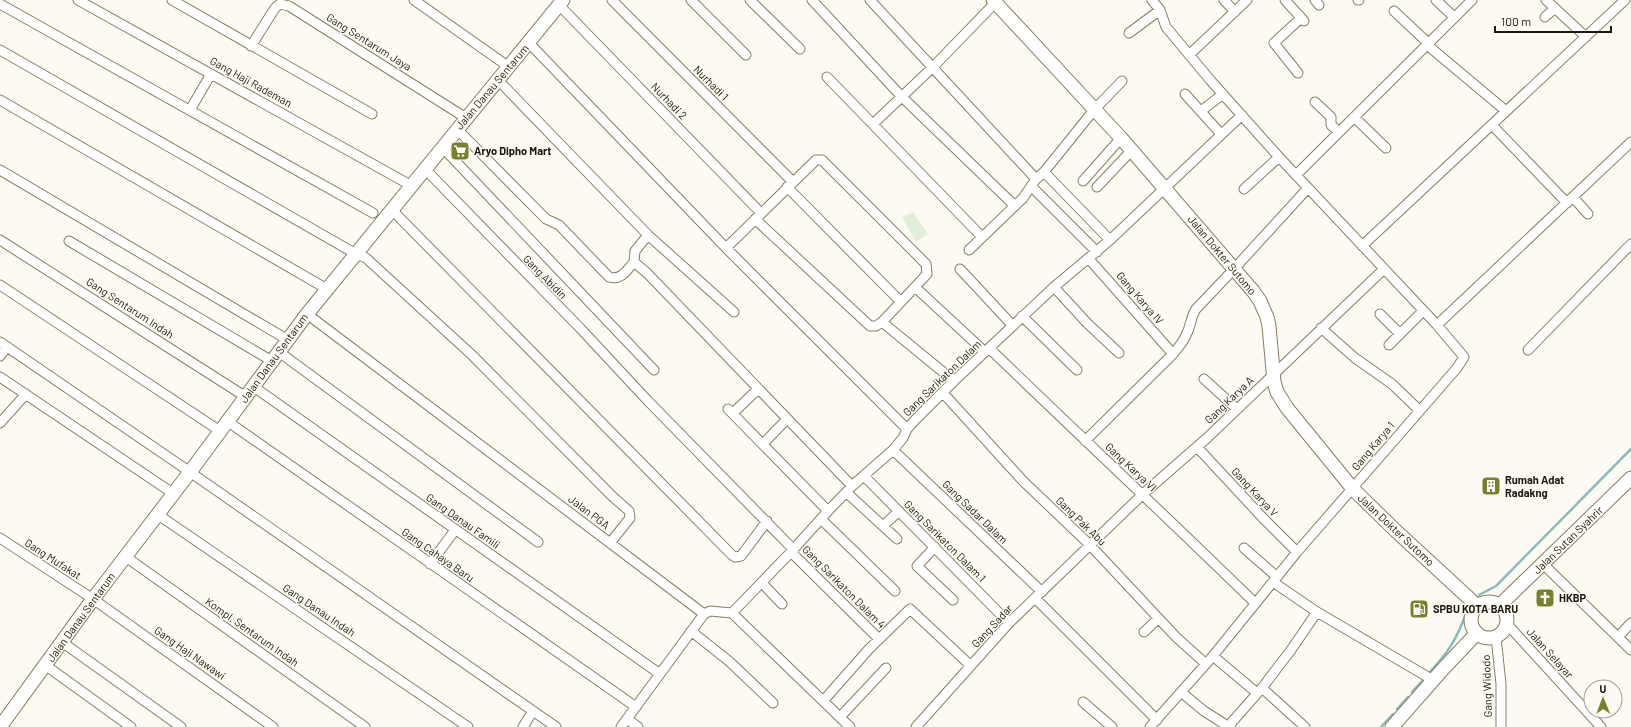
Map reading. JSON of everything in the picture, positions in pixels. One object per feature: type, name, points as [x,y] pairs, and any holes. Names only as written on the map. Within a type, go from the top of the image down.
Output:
[{"type":"street","name":"Gang Haji Rademan","points":[[78,0],[412,186]]},
{"type":"street","points":[[172,0],[372,114]]},
{"type":"street","points":[[414,0],[509,67]]},
{"type":"street","name":"Nurhadi 1","points":[[612,0],[900,301]]},
{"type":"street","points":[[691,0],[746,55]]},
{"type":"street","points":[[750,0],[800,49]]},
{"type":"street","points":[[812,0],[902,97],[1015,206]]},
{"type":"street","points":[[870,0],[933,67],[1034,183],[1097,252]]},
{"type":"street","name":"Gang Karya 1","points":[[1150,727],[1213,656],[1298,552],[1464,358],[1464,354],[1279,157],[1189,55],[1166,27],[1160,10],[1152,0]]},
{"type":"street","points":[[1224,0],[1235,12]]},
{"type":"street","points":[[1189,55],[1247,0]]},
{"type":"street","points":[[1285,0],[1303,20],[1274,43],[1298,73]]},
{"type":"street","points":[[1436,0],[1454,18]]},
{"type":"street","points":[[1296,175],[1472,0]]},
{"type":"street","points":[[1546,0],[1586,37]]},
{"type":"street","points":[[1362,246],[1625,0]]},
{"type":"street","name":"Jalan Danau Sentarum","points":[[0,727],[93,599],[157,514],[174,494],[307,314],[356,254],[382,214],[412,186],[561,2]]},
{"type":"street","name":"Nurhadi 2","points":[[561,2],[758,216],[866,325],[873,326],[882,322]]},
{"type":"street","points":[[873,124],[933,67],[994,2]]},
{"type":"street","name":"Jalan Dokter Sutomo","points":[[994,2],[1132,150],[1163,188],[1253,290],[1264,309],[1269,326],[1273,373],[1277,392],[1287,408],[1353,489],[1396,531],[1476,604]]},
{"type":"street","points":[[0,4],[190,110],[382,214],[734,556],[741,556],[767,521]]},
{"type":"street","name":"Gang Sentarum Jaya","points":[[251,46],[276,8],[280,4],[289,6],[466,118]]},
{"type":"street","points":[[1545,17],[1555,8]]},
{"type":"street","points":[[1129,32],[1160,10]]},
{"type":"street","points":[[1394,11],[1427,44],[1506,111]]},
{"type":"street","points":[[529,43],[726,248],[907,429]]},
{"type":"street","points":[[0,50],[356,254],[366,258],[472,355],[612,496],[629,511],[630,518],[610,543]]},
{"type":"street","points":[[190,110],[211,74]]},
{"type":"street","points":[[827,77],[982,238]]},
{"type":"street","points":[[498,80],[648,236],[734,312]]},
{"type":"street","points":[[969,250],[1015,206],[1094,110],[1122,81]]},
{"type":"street","points":[[1185,94],[1221,134]]},
{"type":"street","points":[[1201,111],[1223,94]]},
{"type":"street","points":[[0,100],[327,289]]},
{"type":"street","points":[[1315,102],[1331,117],[1332,125],[1339,132]]},
{"type":"street","name":"Gang Sarikaton Dalam","points":[[732,613],[793,551],[849,489],[893,450],[903,438],[907,429],[954,381],[1054,287],[1110,240],[1163,188],[1242,115]]},
{"type":"street","points":[[1354,117],[1386,148]]},
{"type":"street","points":[[1492,125],[1570,200],[1588,214]]},
{"type":"street","points":[[457,129],[546,219],[559,225],[609,277],[620,277],[634,262],[635,251],[648,236]]},
{"type":"street","points":[[1083,181],[1121,138]]},
{"type":"street","points":[[1437,325],[1631,142]]},
{"type":"street","points":[[443,148],[654,370]]},
{"type":"street","points":[[1097,187],[1132,150]]},
{"type":"street","points":[[1244,189],[1279,157]]},
{"type":"street","points":[[726,248],[817,160],[822,160],[926,264],[927,274],[900,301],[882,322],[954,381]]},
{"type":"street","points":[[0,170],[288,340]]},
{"type":"street","name":"Gang Abidin","points":[[425,170],[580,328],[648,402],[767,521]]},
{"type":"street","points":[[1044,172],[1110,240]]},
{"type":"street","points":[[1085,441],[1173,354],[1184,340],[1192,315],[1196,309],[1308,188]]},
{"type":"street","name":"Gang Sentarum Indah","points":[[0,240],[250,392]]},
{"type":"street","points":[[69,241],[276,356],[538,542]]},
{"type":"street","points":[[1528,350],[1631,244]]},
{"type":"street","name":"Gang Karya IV","points":[[1089,258],[1173,354]]},
{"type":"street","points":[[634,262],[647,273],[787,419],[883,526],[897,538]]},
{"type":"street","points":[[960,269],[1013,326]]},
{"type":"street","name":"Gang Karya A","points":[[1090,546],[1143,494],[1197,447],[1273,373],[1384,269]]},
{"type":"street","name":"Gang Cahaya Baru","points":[[0,285],[224,426],[430,564],[636,707]]},
{"type":"street","name":"Gang Karya VI","points":[[915,287],[1143,494],[1256,603]]},
{"type":"street","points":[[1054,287],[1087,323],[1119,353]]},
{"type":"street","points":[[1389,345],[1423,311]]},
{"type":"street","name":"Jalan PGA","points":[[307,314],[704,614]]},
{"type":"street","points":[[1380,314],[1400,334]]},
{"type":"street","points":[[1022,316],[1077,370]]},
{"type":"street","points":[[1321,328],[1355,358],[1392,384],[1419,410]]},
{"type":"street","points":[[0,356],[4,345],[190,472],[556,727]]},
{"type":"street","points":[[0,376],[174,494]]},
{"type":"street","points":[[1204,379],[1237,409]]},
{"type":"street","points":[[758,389],[731,411],[828,511]]},
{"type":"street","name":"Gang Danau Famili","points":[[250,392],[454,530],[660,674]]},
{"type":"street","name":"Gang Pak Abu","points":[[943,393],[1023,481],[1090,546],[1158,619],[1206,664]]},
{"type":"street","points":[[0,423],[26,394]]},
{"type":"street","points":[[763,444],[787,419]]},
{"type":"street","name":"Gang Karya V","points":[[1197,447],[1262,517],[1298,552]]},
{"type":"street","name":"Gang Sadar Dalam","points":[[893,450],[1038,595],[1157,720]]},
{"type":"street","name":"Gang Sarikaton Dalam 1","points":[[864,476],[1009,623]]},
{"type":"street","name":"Jalan Sutan Syahrir","points":[[1503,605],[1631,478]]},
{"type":"street","points":[[883,526],[899,511]]},
{"type":"street","name":"Gang Danau Indah","points":[[157,514],[468,727]]},
{"type":"street","points":[[821,519],[895,591]]},
{"type":"street","name":"Gang Sarikaton Dalam 4","points":[[767,521],[793,551],[879,640]]},
{"type":"street","points":[[430,564],[454,530]]},
{"type":"street","name":"Gang Mufakat","points":[[0,538],[93,599]]},
{"type":"street","name":"Gang Sadar","points":[[916,727],[1009,623],[1090,546]]},
{"type":"street","points":[[935,547],[917,566],[953,600]]},
{"type":"street","points":[[1244,548],[1275,580],[1317,612],[1433,680]]},
{"type":"street","name":"Kompl. Sentarum Indah","points":[[126,557],[365,727]]},
{"type":"street","points":[[1543,564],[1631,650]]},
{"type":"street","points":[[762,583],[782,604]]},
{"type":"street","name":"Gang Haji Nawawi","points":[[93,599],[273,727]]},
{"type":"street","points":[[1494,602],[1503,605],[1506,613],[1502,634],[1484,637],[1475,634],[1471,619],[1476,604],[1494,602]]},
{"type":"street","points":[[824,700],[879,640],[910,610],[970,665]]},
{"type":"street","points":[[621,727],[704,614],[713,611],[732,613],[824,700],[850,727]]},
{"type":"street","points":[[1181,692],[1204,711],[1230,727],[1232,722],[1260,691],[1317,612]]},
{"type":"street","points":[[1144,632],[1158,619]]},
{"type":"street","points":[[1618,637],[1631,623]]},
{"type":"street","points":[[691,631],[730,662],[773,703]]},
{"type":"street","points":[[1392,727],[1475,634]]},
{"type":"street","name":"Gang Widodo","points":[[1501,727],[1502,634]]},
{"type":"street","name":"Jalan Selayar","points":[[1502,634],[1601,727]]},
{"type":"street","points":[[62,642],[181,727]]},
{"type":"street","points":[[1213,656],[1305,727]]},
{"type":"street","points":[[45,665],[131,727]]},
{"type":"street","points":[[840,717],[886,668]]},
{"type":"street","points":[[1083,702],[1112,727]]},
{"type":"street","points":[[523,727],[533,711]]},
{"type":"street","points":[[627,719],[638,727]]},
{"type":"green space","points":[[913,212],[928,234],[916,242],[902,217]]},
{"type":"waterway","points":[[1479,595],[1496,586],[1631,449]]},
{"type":"waterway","points":[[1428,674],[1451,645],[1460,630],[1467,611]]},
{"type":"waterway","points":[[1412,692],[1425,678]]},
{"type":"waterway","points":[[1397,709],[1408,697]]},
{"type":"waterway","points":[[1381,727],[1393,714]]},
{"type":"place","name":"Aryo Dipho Mart","points":[[460,151]]},
{"type":"place","name":"Rumah Adat Radakng","points":[[1491,486]]},
{"type":"place","name":"HKBP","points":[[1545,598]]},
{"type":"place","name":"SPBU KOTA BARU","points":[[1419,609]]}]
